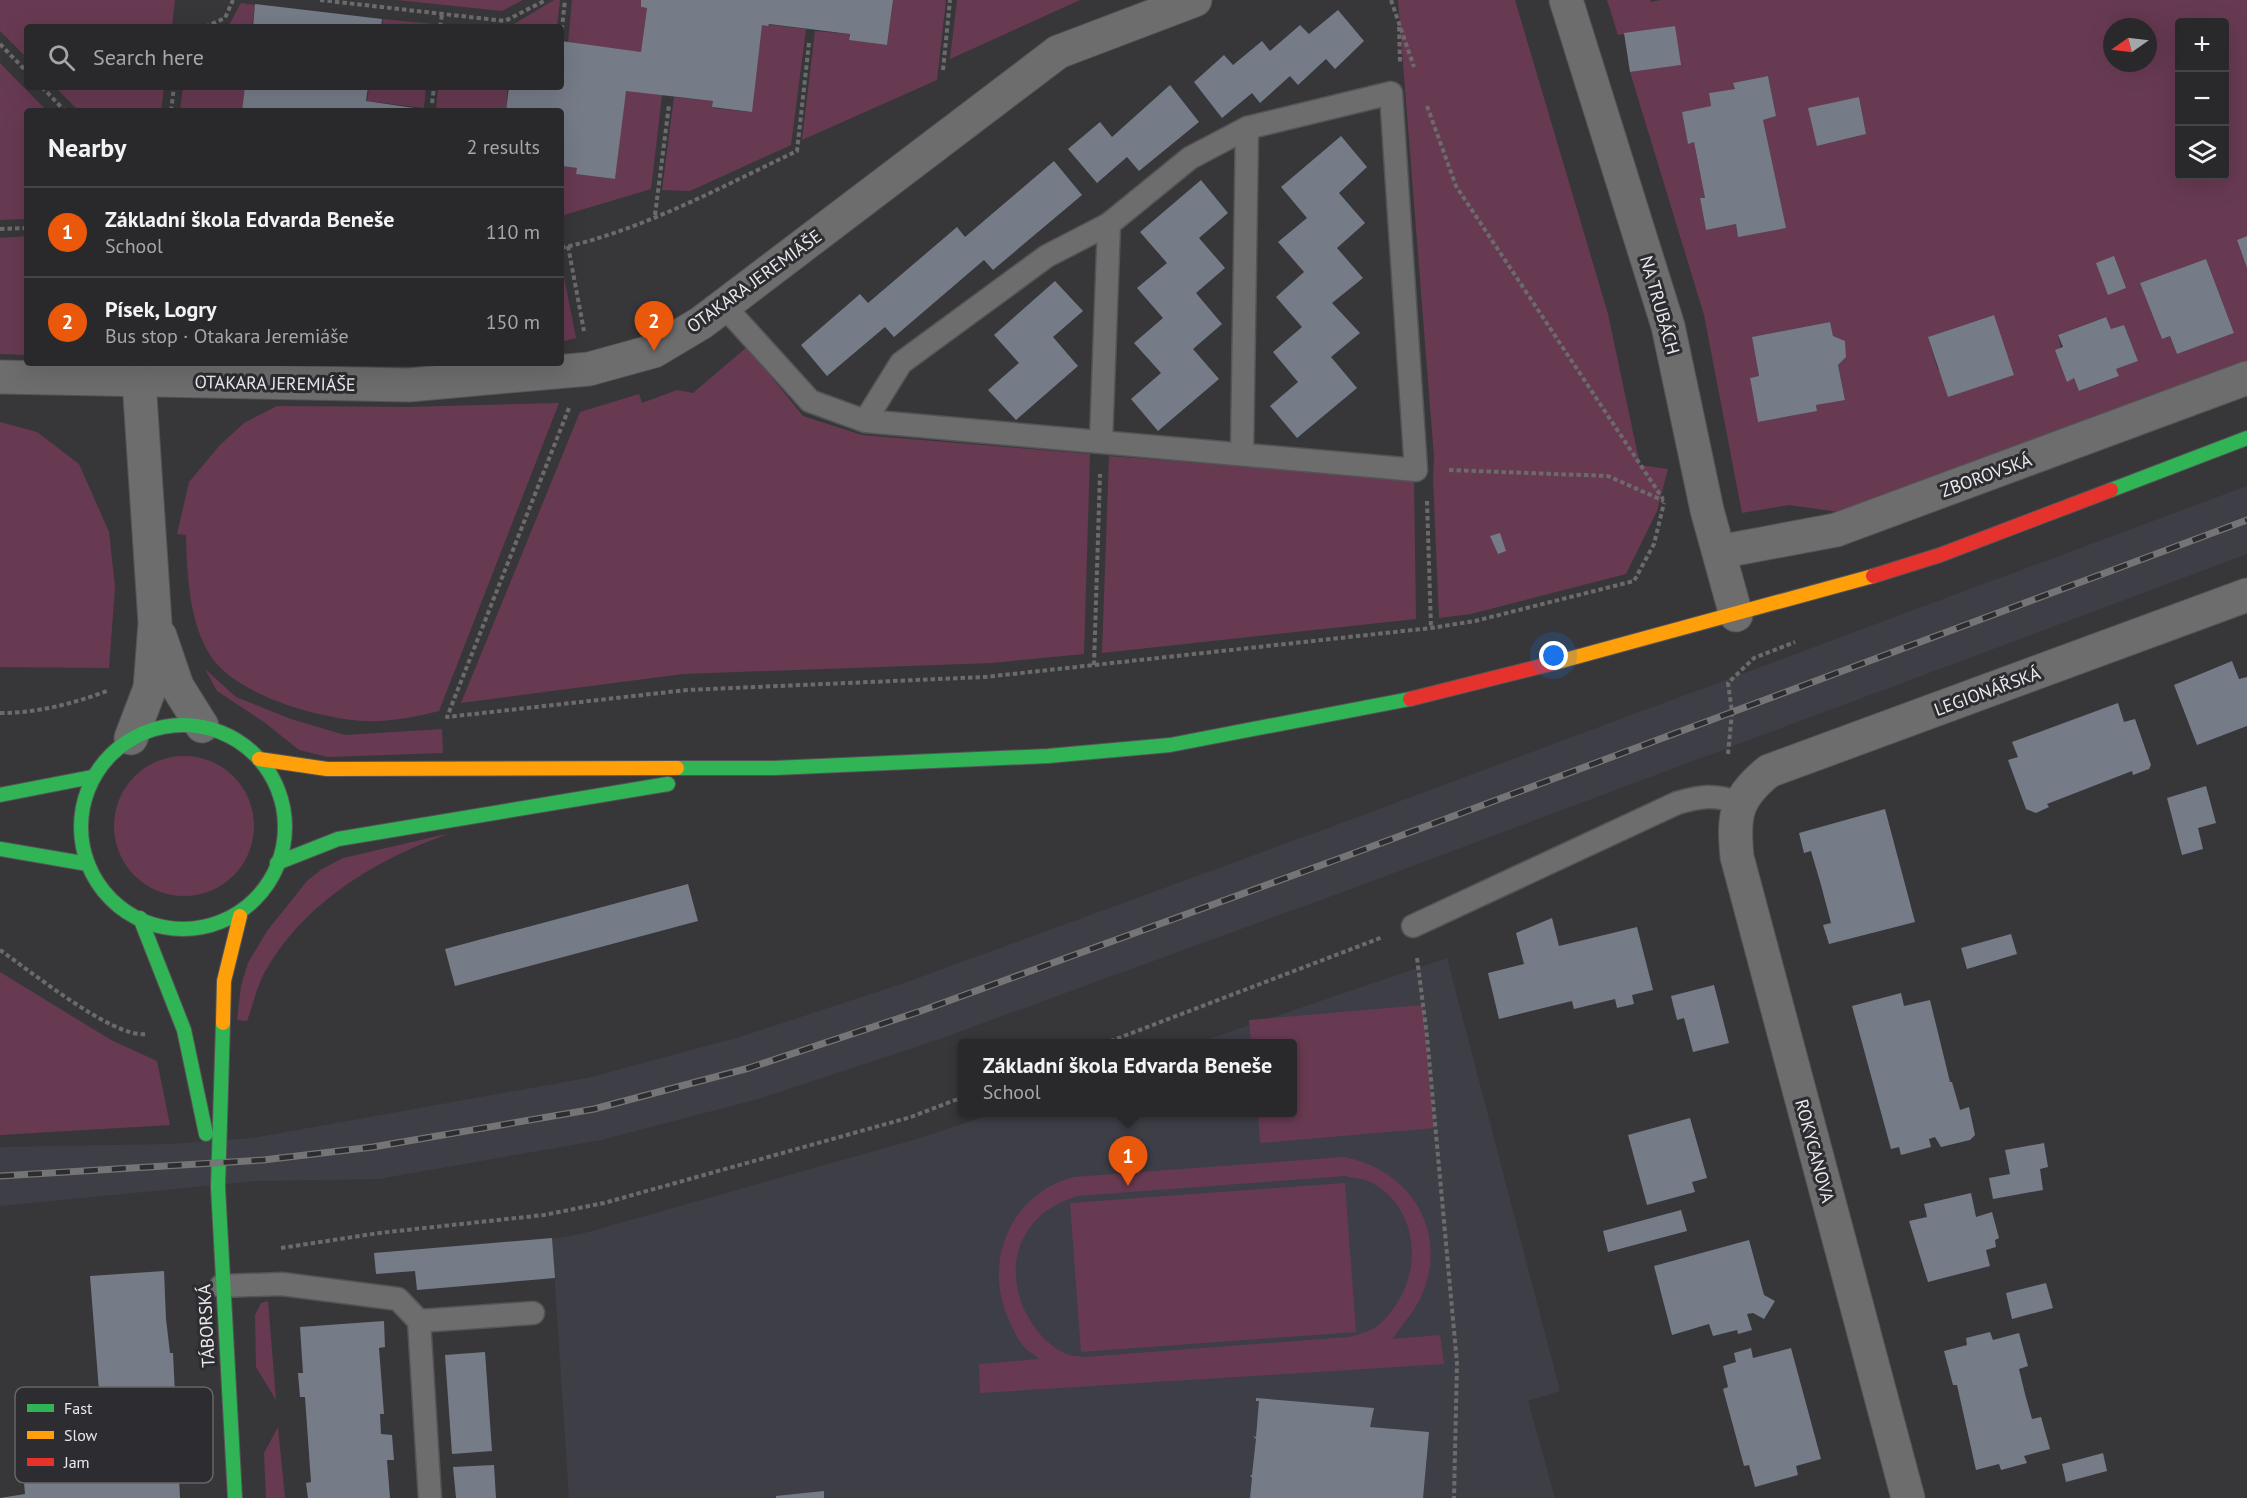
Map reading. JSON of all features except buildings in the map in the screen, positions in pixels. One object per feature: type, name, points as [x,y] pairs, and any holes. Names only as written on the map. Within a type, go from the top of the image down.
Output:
[{"type":"main road","points":[[259,759],[327,769],[774,768],[1048,756],[1170,745],[1368,709],[1446,691],[1736,615],[1940,555],[2247,438]]},
{"type":"main road","points":[[164,726],[202,726],[232,737],[259,759],[278,791],[284,827],[277,863],[265,891],[240,916],[210,927],[164,926],[140,918],[111,898],[88,864],[80,828],[84,802],[92,777],[105,760],[131,738],[164,726]]},
{"type":"main road","points":[[277,863],[338,839],[467,816],[774,768]]},
{"type":"main road","points":[[0,795],[15,794],[92,777]]},
{"type":"main road","points":[[0,849],[88,864]]},
{"type":"main road","name":"TÁBORSKÁ","points":[[235,1498],[221,1286],[218,1187],[224,981],[240,916]]},
{"type":"main road","name":"TÁBORSKÁ","points":[[140,918],[184,1030],[218,1187]]},
{"type":"street","name":"OTAKARA JEREMIÁŠE","points":[[0,377],[409,385],[589,369],[654,351],[701,323],[724,306],[1058,52],[1195,0]]},
{"type":"street","name":"NA TRUBÁCH","points":[[1566,0],[1668,326],[1707,510],[1736,615]]},
{"type":"street","name":"ZBOROVSKÁ","points":[[1719,552],[1836,530],[2247,378]]},
{"type":"street","points":[[131,738],[150,688],[155,623],[139,381]]},
{"type":"street","name":"LEGIONÁŘSKÁ","points":[[1738,803],[1753,784],[1769,771],[2247,595]]},
{"type":"street","points":[[155,623],[177,686],[202,726]]},
{"type":"street","name":"ROKYCANOVA","points":[[1738,803],[1734,826],[1737,858],[1908,1498]]},
{"type":"lane","points":[[724,306],[810,401],[865,421],[1416,470],[1391,93],[1247,128],[1190,158],[1109,224],[1047,256],[901,363],[865,421]]},
{"type":"lane","points":[[1242,453],[1247,128]]},
{"type":"lane","points":[[1101,441],[1109,224]]},
{"type":"lane","points":[[1413,926],[1677,803],[1702,795],[1719,796],[1738,803]]},
{"type":"lane","points":[[221,1286],[282,1284],[398,1299],[419,1321],[430,1498]]},
{"type":"lane","points":[[419,1321],[533,1313]]},
{"type":"path","points":[[212,24],[225,18],[233,0]]},
{"type":"path","points":[[320,0],[367,3],[442,15],[505,21],[546,0]]},
{"type":"path","points":[[562,24],[565,0]]},
{"type":"path","points":[[943,70],[950,0]]},
{"type":"path","points":[[1391,0],[1414,69]]},
{"type":"path","points":[[440,24],[442,15]]},
{"type":"path","points":[[564,247],[597,240],[797,151],[809,43]]},
{"type":"path","points":[[0,44],[24,69]]},
{"type":"path","points":[[45,90],[62,108]]},
{"type":"path","points":[[171,108],[174,90]]},
{"type":"path","points":[[432,103],[434,90]]},
{"type":"path","points":[[589,369],[570,406],[447,717],[687,690],[985,677],[1431,628],[1475,621],[1634,581],[1654,544],[1665,501],[1456,186],[1426,101]]},
{"type":"path","points":[[655,216],[669,105]]},
{"type":"path","points":[[0,229],[24,228]]},
{"type":"path","points":[[568,246],[582,319]]},
{"type":"path","points":[[1094,665],[1101,441]]},
{"type":"path","points":[[1416,470],[1608,476],[1665,501]]},
{"type":"path","points":[[1738,803],[1726,772],[1732,712],[1728,683],[1754,658],[1801,639]]},
{"type":"path","points":[[0,713],[17,713],[68,705],[107,691],[109,682]]},
{"type":"path","points":[[1116,1039],[1413,926],[1427,1036],[1456,1363],[1454,1498]]},
{"type":"path","points":[[0,950],[99,1018],[135,1035],[184,1030]]},
{"type":"path","points":[[278,1248],[379,1233],[544,1215],[604,1203],[910,1117],[958,1099]]},
{"type":"shaded area","points":[[0,0],[175,0],[172,24],[24,24],[24,55],[0,31]]},
{"type":"shaded area","points":[[397,0],[523,0],[502,11]]},
{"type":"shaded area","points":[[554,0],[560,0],[557,24],[514,24]]},
{"type":"shaded area","points":[[572,0],[641,0],[641,7],[647,8],[641,52],[568,43]]},
{"type":"shaded area","points":[[893,0],[946,0],[937,80],[802,140],[815,31],[849,34],[849,40],[887,45]]},
{"type":"shaded area","points":[[957,0],[1080,0],[950,59]]},
{"type":"shaded area","points":[[1398,0],[1515,0],[1608,314],[1640,465],[1668,469],[1657,511],[1626,574],[1471,614],[1439,618],[1434,457]]},
{"type":"shaded area","points":[[1607,0],[1650,0],[1651,2],[1660,0],[2247,0],[2247,236],[2237,240],[2247,268],[2247,362],[1846,513],[1789,505],[1742,513],[1704,315],[1630,72],[1680,65],[1675,26],[1618,35]],"holes":[[[1768,76],[1776,116],[1763,120],[1785,228],[1738,236],[1736,224],[1706,230],[1700,198],[1705,198],[1694,142],[1688,143],[1682,112],[1711,106],[1709,93],[1735,89],[1734,83]],[[1859,97],[1866,134],[1818,146]],[[2206,259],[2234,333],[2177,354],[2170,336],[2162,339],[2140,283]],[[1993,315],[2014,375],[1938,370],[1928,337]],[[2105,317],[2111,329],[2124,325],[2138,361],[2116,369],[2119,376],[2080,391],[2074,378],[2068,381],[2058,335]],[[1830,322],[1833,336],[1845,341],[1846,357],[1838,365],[1845,399],[1816,405],[1817,411],[1758,422],[1750,378],[1759,376],[1752,337]]]},
{"type":"shaded area","points":[[241,3],[255,5],[252,24],[230,24]]},
{"type":"shaded area","points":[[383,19],[433,24],[382,24]]},
{"type":"shaded area","points":[[762,24],[806,29],[791,145],[690,191],[662,190],[674,97],[713,101],[713,108],[751,112]]},
{"type":"shaded area","points":[[0,63],[44,108],[24,108],[24,219],[0,220]]},
{"type":"shaded area","points":[[58,90],[164,90],[161,108],[76,108]]},
{"type":"shaded area","points":[[183,90],[246,90],[243,108],[180,108]]},
{"type":"shaded area","points":[[369,90],[426,90],[424,108],[367,101]]},
{"type":"shaded area","points":[[438,90],[508,90],[506,108],[436,108]]},
{"type":"shaded area","points":[[625,90],[662,95],[651,189],[564,215],[564,166],[577,168],[577,174],[615,179]]},
{"type":"shaded area","points":[[24,236],[24,355],[0,354],[0,238]]},
{"type":"shaded area","points":[[564,277],[576,338],[564,341]]},
{"type":"shaded area","points":[[747,347],[803,416],[862,435],[1090,454],[1084,654],[991,663],[683,674],[461,703],[580,412],[639,394],[642,403],[677,390],[693,393]]},
{"type":"shaded area","points":[[559,403],[439,711],[403,719],[375,721],[326,716],[281,703],[259,693],[222,670],[210,655],[203,642],[190,597],[186,535],[177,534],[189,482],[220,445],[244,423],[277,406],[408,407]]},
{"type":"shaded area","points":[[0,422],[37,432],[79,464],[109,532],[115,587],[109,668],[0,667]]},
{"type":"shaded area","points":[[1109,456],[1414,480],[1416,619],[1102,653]]},
{"type":"shaded area","points":[[2247,486],[2247,554],[1351,889],[928,1043],[758,1099],[601,1140],[378,1179],[256,1181],[0,1206],[0,1147],[172,1144],[253,1138],[587,1078],[740,1037],[907,982]]},
{"type":"shaded area","points":[[205,669],[236,697],[291,719],[345,735],[442,729],[443,753],[328,757],[299,750],[264,722],[217,691]]},
{"type":"shaded area","points":[[184,756],[211,761],[234,776],[249,799],[254,826],[249,853],[234,876],[211,891],[184,896],[157,891],[134,876],[119,853],[114,826],[119,799],[134,776],[157,761]]},
{"type":"shaded area","points":[[451,833],[394,857],[367,872],[340,889],[316,909],[275,955],[260,982],[247,1021],[237,1020],[241,986],[248,963],[267,931],[307,881],[322,869],[343,858]]},
{"type":"shaded area","points":[[1447,958],[1560,1391],[1528,1401],[1555,1498],[569,1498],[552,1239],[581,1234],[917,1139],[983,1117],[1297,1117],[1297,1039],[1209,1039]]},
{"type":"shaded area","points":[[0,972],[111,1040],[157,1061],[170,1125],[0,1135]]},
{"type":"shaded area","points":[[1423,1005],[1434,1128],[1260,1143],[1258,1117],[1297,1117],[1297,1039],[1251,1039],[1249,1020]]},
{"type":"shaded area","points":[[1344,1157],[1368,1164],[1388,1175],[1405,1190],[1418,1208],[1427,1228],[1431,1250],[1429,1273],[1421,1297],[1392,1339],[1440,1335],[1444,1364],[980,1393],[979,1364],[1039,1359],[1022,1345],[1001,1298],[999,1275],[1001,1253],[1008,1232],[1019,1214],[1033,1198],[1052,1185],[1074,1177]],"holes":[[[1345,1176],[1368,1181],[1384,1191],[1396,1203],[1410,1233],[1411,1267],[1406,1284],[1399,1300],[1387,1317],[1368,1331],[1349,1337],[1084,1357],[1064,1353],[1048,1342],[1026,1314],[1016,1279],[1016,1262],[1020,1245],[1039,1217],[1050,1208],[1063,1202],[1077,1196]]]},
{"type":"shaded area","points":[[1345,1183],[1356,1332],[1081,1352],[1070,1203]]},
{"type":"shaded area","points":[[268,1301],[276,1400],[256,1367],[255,1315],[261,1303]]},
{"type":"shaded area","points":[[278,1427],[285,1498],[266,1498],[264,1453]]},
{"type":"railway","points":[[0,1176],[263,1160],[373,1147],[594,1109],[749,1068],[918,1012],[1349,855],[2247,520]]},
{"type":"traffic: fast","points":[[2111,490],[2247,438]]},
{"type":"traffic: fast","points":[[677,768],[774,768],[1048,756],[1170,745],[1410,699]]},
{"type":"traffic: fast","points":[[183,725],[203,727],[231,737],[248,748],[262,762],[277,788],[283,807],[285,827],[283,847],[273,875],[262,892],[248,906],[222,921],[203,927],[183,929],[163,927],[135,917],[118,906],[104,892],[89,866],[83,847],[81,827],[83,807],[93,779],[104,762],[118,748],[144,733],[163,727],[183,725]]},
{"type":"traffic: fast","points":[[0,795],[92,777]]},
{"type":"traffic: fast","points":[[277,863],[338,839],[668,784]]},
{"type":"traffic: fast","points":[[0,849],[88,864]]},
{"type":"traffic: fast","points":[[140,918],[184,1030],[206,1134]]},
{"type":"traffic: fast","points":[[223,1023],[218,1187],[235,1498]]},
{"type":"traffic: slow","points":[[1554,663],[1873,576]]},
{"type":"traffic: slow","points":[[259,759],[327,769],[677,768]]},
{"type":"traffic: slow","points":[[223,1023],[224,981],[240,916]]},
{"type":"traffic: jam","points":[[1873,576],[1940,555],[2111,490]]},
{"type":"traffic: jam","points":[[1410,699],[1554,663]]},
{"type":"place","name":"Písek, Logry","points":[[654,351]]},
{"type":"place","name":"Základní škola Edvarda Beneše","points":[[1128,1186]]}]
